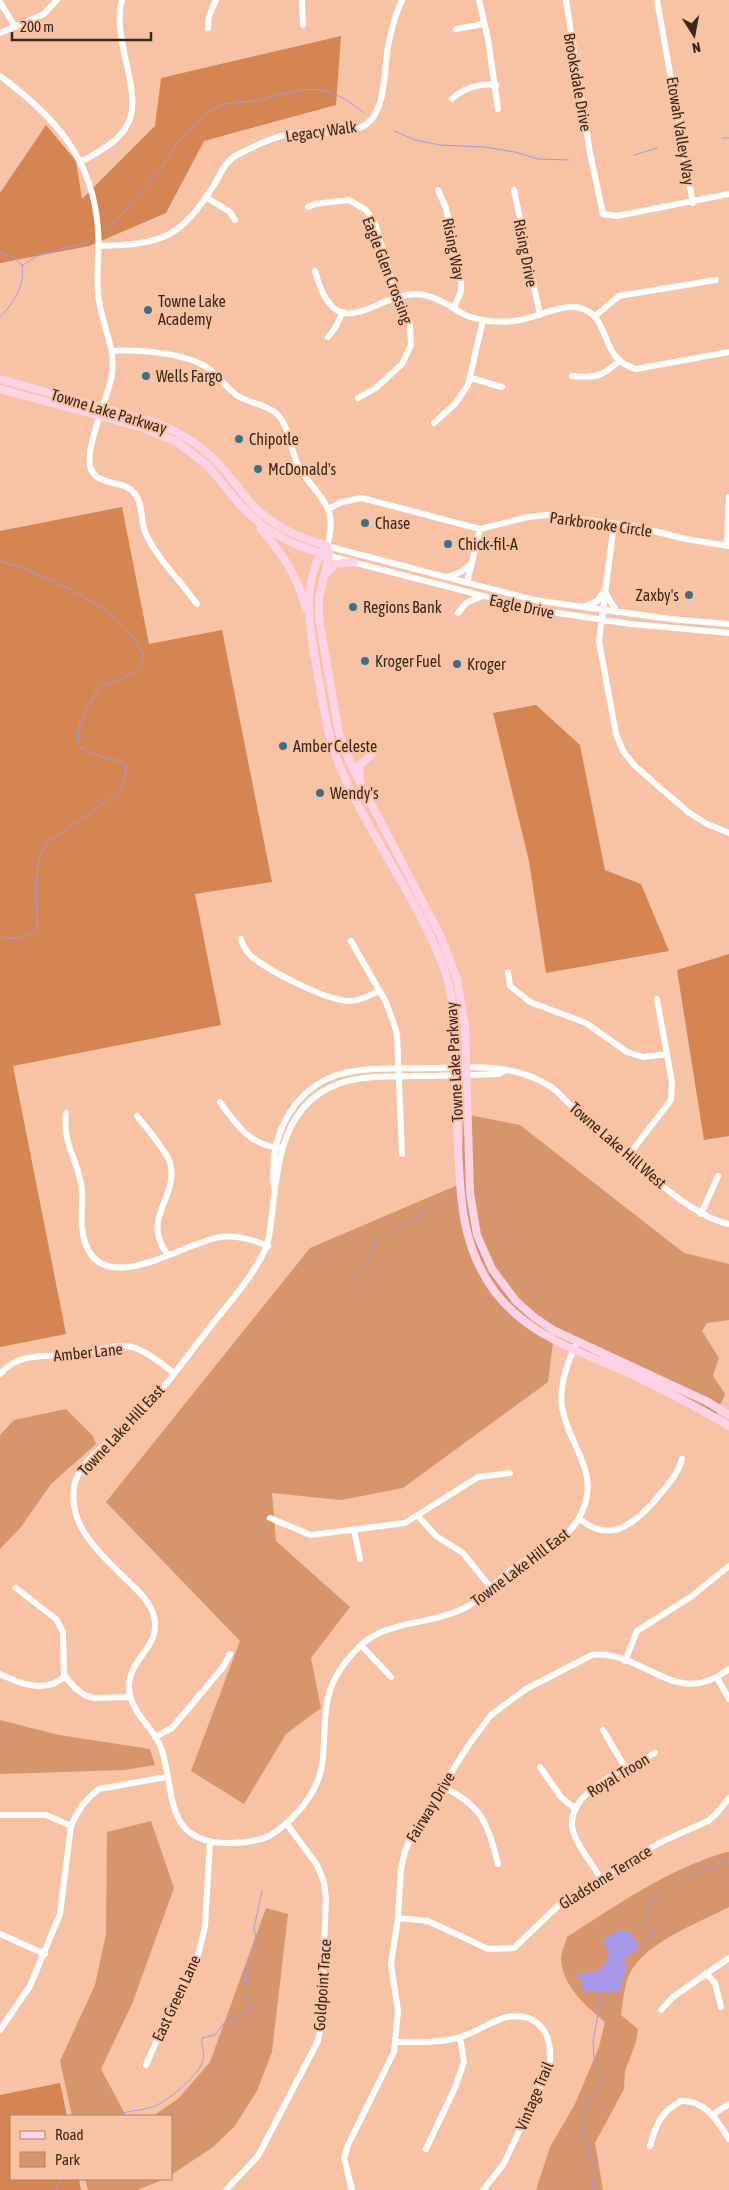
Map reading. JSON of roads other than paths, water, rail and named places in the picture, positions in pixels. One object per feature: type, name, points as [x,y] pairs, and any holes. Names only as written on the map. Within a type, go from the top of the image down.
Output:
[{"type":"main road","name":"Towne Lake Parkway","points":[[0,379],[150,421],[184,435],[217,462],[246,498],[270,520],[293,534],[327,546],[319,609],[321,637],[339,733],[361,787],[438,931],[454,969],[464,1012],[470,1193],[477,1235],[492,1269],[516,1301],[540,1322],[575,1346],[729,1426]]},
{"type":"main road","name":"Towne Lake Parkway","points":[[0,388],[159,434],[187,448],[215,474],[249,514],[282,539],[325,555]]},
{"type":"main road","points":[[249,514],[289,564],[298,580],[309,618]]},
{"type":"main road","name":"Towne Lake Parkway","points":[[325,555],[312,585],[309,618],[328,726],[338,761],[431,939],[444,970],[454,1015],[460,1198],[465,1230],[475,1261],[496,1294],[528,1326],[708,1402],[729,1415]]},
{"type":"main road","points":[[324,576],[336,564],[354,562]]},
{"type":"main road","points":[[361,787],[359,766],[370,755]]},
{"type":"street","points":[[0,33],[44,14],[57,0]]},
{"type":"street","points":[[80,162],[115,142],[131,120],[131,86],[120,24],[122,0]]},
{"type":"street","points":[[208,28],[209,16],[216,0]]},
{"type":"street","points":[[302,0],[303,26]]},
{"type":"street","name":"Legacy Walk","points":[[99,246],[137,244],[164,238],[190,220],[224,168],[236,156],[293,134],[348,130],[361,127],[371,120],[380,100],[388,45],[395,16],[402,0]]},
{"type":"street","points":[[479,0],[496,85],[498,108]]},
{"type":"street","name":"Brooksdale Drive","points":[[566,0],[592,164],[603,214],[616,216],[693,203]]},
{"type":"street","name":"Etowah Valley Way","points":[[657,0],[693,203]]},
{"type":"street","points":[[0,2],[15,27]]},
{"type":"street","points":[[456,29],[484,24]]},
{"type":"street","points":[[0,76],[48,115],[63,133],[80,162],[95,203],[99,246],[98,298],[112,351],[111,380],[89,457],[92,471],[97,478],[128,488],[135,494],[147,536],[197,604]]},
{"type":"street","points":[[452,99],[474,87],[496,85]]},
{"type":"street","name":"Rising Way","points":[[438,190],[446,208],[461,282],[461,291],[454,308]]},
{"type":"street","name":"Rising Drive","points":[[514,190],[540,315]]},
{"type":"street","points":[[693,203],[729,194]]},
{"type":"street","points":[[206,198],[230,212],[235,220]]},
{"type":"street","name":"Eagle Glen Crossing","points":[[308,207],[315,204],[349,200],[366,210],[374,224],[411,332],[409,352],[397,369],[371,392],[358,398]]},
{"type":"street","points":[[316,271],[326,300],[343,312],[363,312],[398,297],[425,295],[483,320],[514,321],[571,307],[580,308],[595,316],[610,350],[623,365],[636,369],[729,352]]},
{"type":"street","points":[[595,316],[619,296],[716,280]]},
{"type":"street","points":[[328,337],[343,312]]},
{"type":"street","points":[[434,423],[461,397],[471,378],[483,320]]},
{"type":"street","points":[[112,351],[146,351],[198,363],[214,373],[236,394],[272,410],[280,417],[298,465],[328,509],[332,522],[327,546]]},
{"type":"street","points":[[572,376],[590,378],[606,373],[619,361]]},
{"type":"street","points":[[471,378],[502,387]]},
{"type":"street","points":[[728,546],[729,497]]},
{"type":"street","name":"Parkbrooke Circle","points":[[328,509],[342,502],[362,498],[480,529],[528,517],[547,515],[644,528],[686,539],[728,546]]},
{"type":"street","points":[[614,523],[599,641],[605,684],[616,734],[623,751],[636,766],[688,812],[707,824],[729,833]]},
{"type":"street","points":[[467,583],[480,529]]},
{"type":"street","name":"Eagle Drive","points":[[327,546],[534,600],[582,608],[729,624]]},
{"type":"street","name":"Eagle Drive","points":[[325,555],[520,607],[601,620],[729,633]]},
{"type":"street","points":[[444,577],[460,572],[472,562]]},
{"type":"street","points":[[582,608],[597,601],[605,590]]},
{"type":"street","points":[[605,590],[617,612]]},
{"type":"street","points":[[458,613],[466,603],[482,597]]},
{"type":"street","points":[[241,939],[244,948],[251,956],[267,967],[282,976],[322,993],[349,1001],[362,999],[379,991]]},
{"type":"street","points":[[350,941],[379,991],[395,1025],[399,1042],[402,1154]]},
{"type":"street","points":[[508,972],[510,986],[530,1002],[586,1023],[627,1052],[642,1056],[667,1054]]},
{"type":"street","points":[[628,1156],[671,1100],[667,1054],[658,998]]},
{"type":"street","name":"Towne Lake Hill West","points":[[466,1071],[498,1067],[505,1071],[536,1079],[554,1088],[628,1156],[701,1214],[729,1224]]},
{"type":"street","name":"Towne Lake Hill East","points":[[275,1191],[272,1173],[278,1132],[297,1102],[313,1088],[327,1080],[354,1071],[400,1069],[466,1071]]},
{"type":"street","name":"Towne Lake Hill East","points":[[455,1071],[400,1077],[359,1078],[340,1083],[319,1093],[294,1120],[282,1149],[268,1246],[234,1299],[174,1373],[126,1429],[81,1468],[74,1489],[73,1506],[79,1528],[145,1598],[155,1618],[155,1635],[133,1670],[130,1679],[130,1697],[137,1714],[155,1736],[162,1749],[173,1809],[182,1826],[203,1839],[221,1843],[254,1841],[267,1837],[287,1824],[317,1786],[323,1771],[327,1703],[331,1689],[346,1661],[361,1645],[379,1633],[458,1612],[478,1600],[517,1565],[556,1543],[579,1518],[587,1488],[586,1470],[566,1424],[561,1394],[564,1375],[575,1346]]},
{"type":"street","points":[[220,1102],[250,1138],[259,1144],[282,1149]]},
{"type":"street","points":[[66,1113],[66,1142],[82,1187],[83,1236],[91,1254],[108,1266],[135,1267],[200,1242],[220,1237],[241,1237],[268,1246]]},
{"type":"street","points":[[137,1116],[171,1163],[168,1190],[157,1218],[160,1238],[168,1255]]},
{"type":"street","points":[[701,1214],[718,1176]]},
{"type":"street","name":"Amber Lane","points":[[0,1374],[8,1364],[29,1357],[77,1354],[124,1346],[148,1354],[174,1373]]},
{"type":"street","points":[[579,1518],[588,1526],[596,1529],[604,1530],[625,1527],[652,1504],[680,1467],[682,1459]]},
{"type":"street","points":[[270,1518],[311,1535],[405,1523],[478,1477],[510,1473]]},
{"type":"street","points":[[417,1515],[436,1536],[463,1553],[492,1588]]},
{"type":"street","points":[[354,1530],[360,1560]]},
{"type":"street","points":[[625,1661],[637,1632],[692,1596],[729,1566]]},
{"type":"street","points":[[16,1588],[56,1619],[65,1640],[63,1665],[65,1676],[74,1688],[86,1696],[94,1698],[130,1697]]},
{"type":"street","points":[[361,1645],[391,1677]]},
{"type":"street","points":[[155,1736],[172,1728],[223,1667],[230,1654]]},
{"type":"street","name":"Fairway Drive","points":[[352,2190],[345,2172],[344,2158],[394,2052],[396,2042],[398,2011],[390,1964],[398,1918],[400,1869],[405,1851],[415,1829],[490,1715],[526,1689],[592,1655],[602,1654],[625,1661],[687,1684],[699,1684],[717,1678],[729,1669]]},
{"type":"street","points":[[0,1674],[14,1680],[40,1686],[58,1683],[65,1676]]},
{"type":"street","points":[[717,1678],[729,1699]]},
{"type":"street","points":[[603,1730],[626,1769]]},
{"type":"street","name":"Royal Troon","points":[[600,1877],[574,1835],[572,1819],[574,1808],[581,1798],[592,1789],[655,1753]]},
{"type":"street","points":[[540,1767],[561,1797],[574,1808]]},
{"type":"street","points":[[0,2030],[30,1986],[45,1954],[60,1914],[71,1826],[84,1803],[99,1789],[166,1776]]},
{"type":"street","points":[[442,1786],[476,1809],[485,1821],[498,1864]]},
{"type":"street","name":"Gladstone Terrace","points":[[398,1918],[428,1920],[488,1949],[514,1948],[561,1903],[600,1877],[674,1835],[708,1820],[716,1814],[729,1798]]},
{"type":"street","points":[[0,1815],[46,1815],[71,1826]]},
{"type":"street","name":"Goldpoint Trace","points":[[226,2190],[258,2156],[318,2041],[321,2023],[327,1917],[324,1882],[317,1865],[287,1824]]},
{"type":"street","name":"East Green Lane","points":[[146,2065],[176,1996],[198,1955],[205,1927],[210,1841]]},
{"type":"street","points":[[0,1934],[45,1954]]},
{"type":"street","points":[[660,2010],[673,1997],[729,1958]]},
{"type":"street","points":[[706,1973],[714,1983],[721,2007]]},
{"type":"street","name":"Vintage Trail","points":[[396,2042],[439,2042],[460,2037],[506,2017],[516,2017],[535,2022],[548,2035],[551,2045],[549,2068],[503,2165],[484,2190]]},
{"type":"street","points":[[426,2149],[454,2090],[464,2062],[460,2037]]},
{"type":"street","points":[[650,2146],[658,2119],[672,2106],[687,2100],[698,2104],[712,2115],[729,2139]]},
{"type":"street","points":[[712,2115],[729,2104]]},
{"type":"waterway","points":[[109,229],[160,170],[186,133],[213,109],[222,105],[262,100],[296,91],[318,90],[339,96],[363,112]]},
{"type":"waterway","points":[[394,131],[415,140],[440,145],[484,147],[515,152],[538,159],[569,160]]},
{"type":"waterway","points":[[722,138],[729,138]]},
{"type":"waterway","points":[[634,155],[657,148]]},
{"type":"waterway","points":[[23,265],[39,255],[89,242]]},
{"type":"waterway","points":[[0,252],[13,257],[22,265],[20,287],[10,306],[0,317]]},
{"type":"waterway","points":[[0,561],[40,575],[102,608],[134,638],[144,656],[133,673],[98,689],[79,728],[78,740],[80,747],[97,755],[118,761],[127,767],[122,786],[115,795],[47,843],[42,853],[37,874],[37,929],[20,938],[0,937]]},
{"type":"waterway","points":[[378,1248],[391,1235],[427,1210]]},
{"type":"waterway","points":[[347,1278],[364,1267],[370,1260],[377,1242],[374,1238]]},
{"type":"waterway","points":[[637,1948],[652,1935],[653,1931],[646,1926],[645,1920],[649,1904],[672,1882],[693,1876],[704,1869],[729,1860]]},
{"type":"waterway","points":[[122,2115],[123,2113],[157,2105],[176,2092],[191,2079],[201,2065],[203,2057],[202,2038],[215,2035],[224,2023],[249,2011],[252,2006],[248,1997],[246,1973],[256,1938],[254,1928],[262,1891]]},
{"type":"waterway","points":[[592,2190],[594,2167],[582,2131],[587,2104],[604,2080],[594,2058],[593,2042],[602,1991]]},
{"type":"waterway","points":[[56,2190],[61,2180]]},
{"type":"place","name":"Towne Lake Academy","points":[[148,310]]},
{"type":"place","name":"Wells Fargo","points":[[146,376]]},
{"type":"place","name":"Chipotle","points":[[239,439]]},
{"type":"place","name":"McDonald's","points":[[258,469]]},
{"type":"place","name":"Chase","points":[[365,523]]},
{"type":"place","name":"Chick-fil-A","points":[[448,544]]},
{"type":"place","name":"Zaxby's","points":[[689,595]]},
{"type":"place","name":"Regions Bank","points":[[353,607]]},
{"type":"place","name":"Kroger Fuel","points":[[365,661]]},
{"type":"place","name":"Kroger","points":[[457,664]]},
{"type":"place","name":"Amber Celeste","points":[[283,746]]},
{"type":"place","name":"Wendy's","points":[[320,793]]}]
